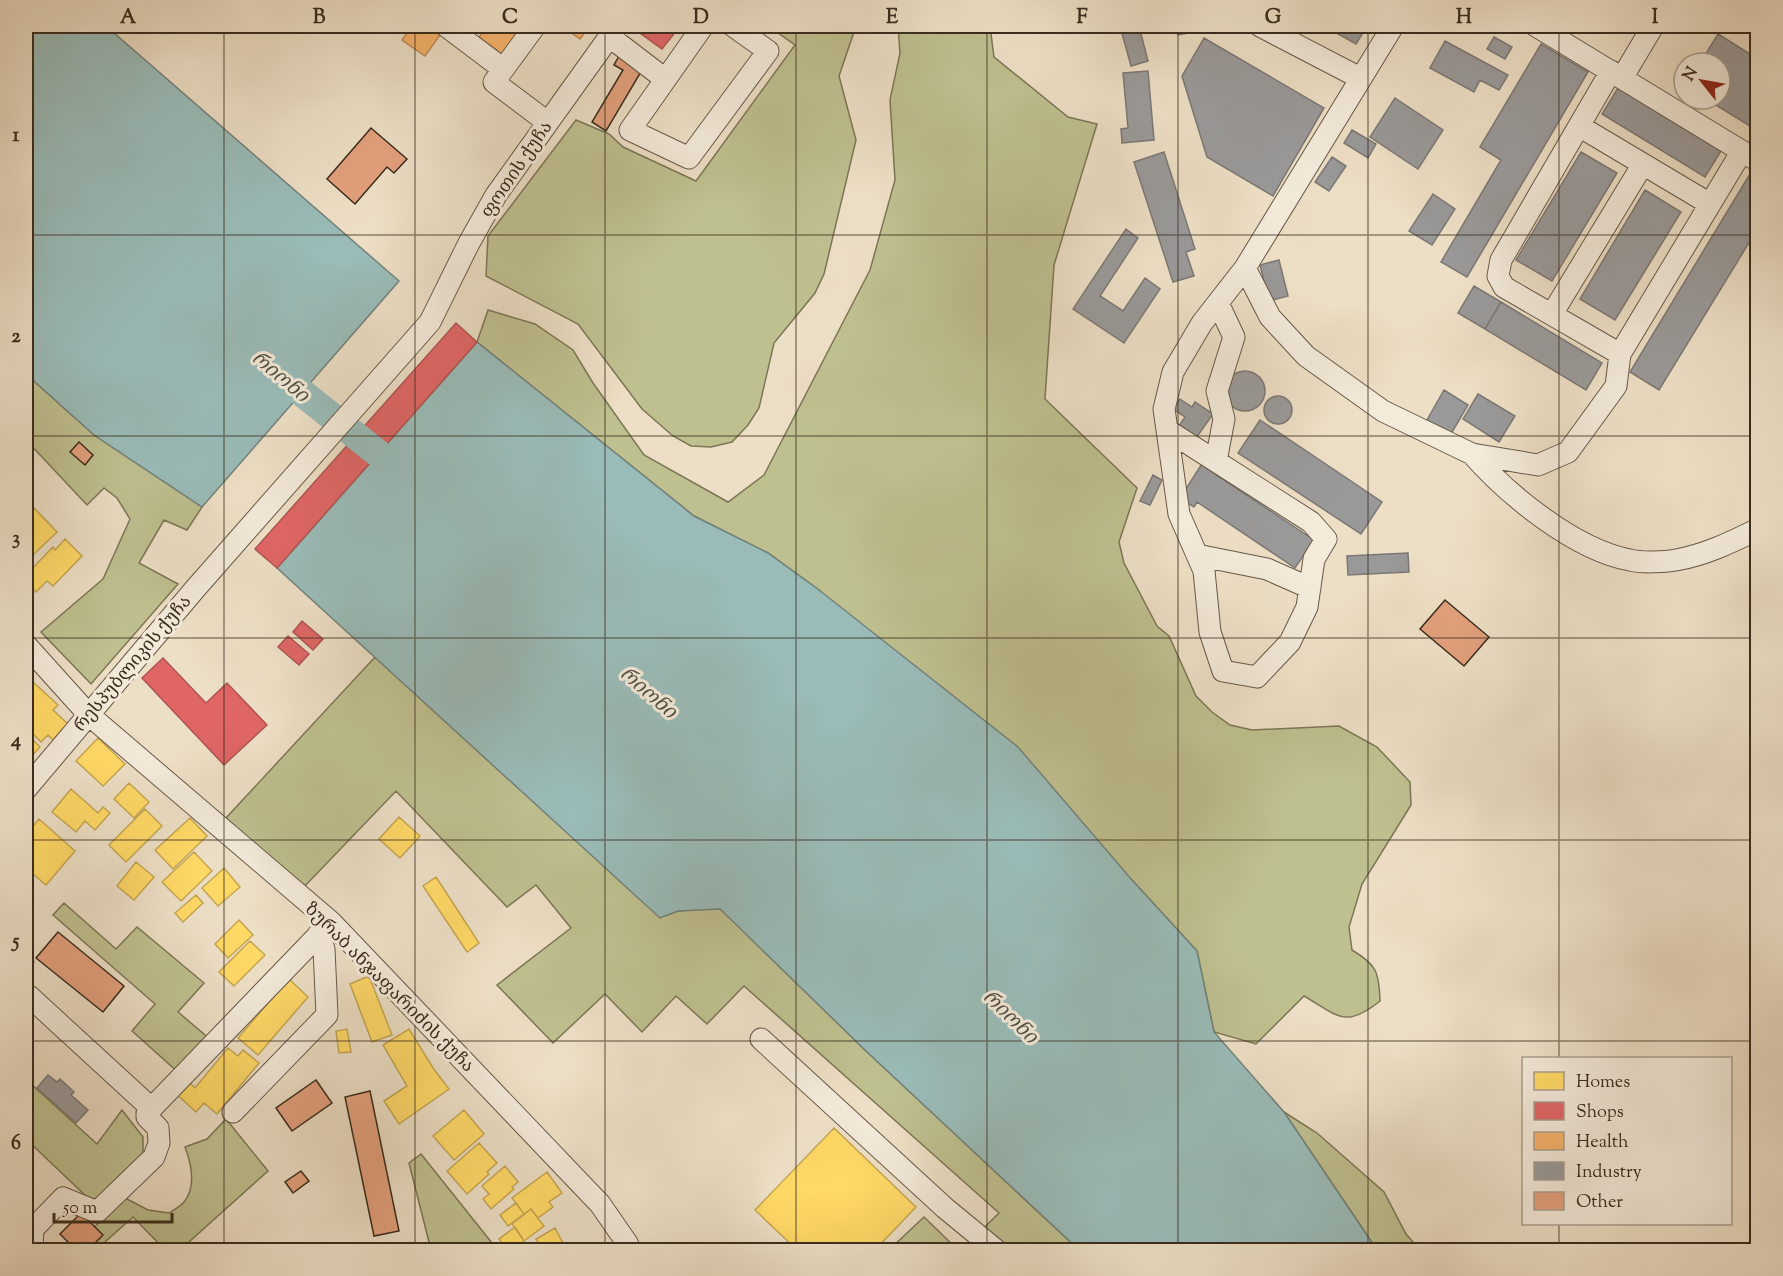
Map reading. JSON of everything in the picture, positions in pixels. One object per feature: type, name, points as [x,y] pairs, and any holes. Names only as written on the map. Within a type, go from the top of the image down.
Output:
[{"type":"street","points":[[446,26],[503,69]]},
{"type":"street","points":[[536,26],[494,82],[547,122]]},
{"type":"street","points":[[703,26],[630,130],[689,158],[768,51],[733,26]]},
{"type":"street","points":[[1260,26],[1360,78]]},
{"type":"street","points":[[1167,430],[1311,522],[1326,539],[1314,560],[1307,607],[1290,642],[1257,677],[1223,670],[1210,632],[1204,571],[1179,514],[1167,430],[1164,409],[1173,372],[1202,323],[1245,268],[1394,26]]},
{"type":"street","points":[[1245,268],[1270,317],[1306,356],[1383,411],[1472,454],[1538,465],[1568,452],[1616,386],[1620,354],[1710,204],[1750,156],[1536,26]]},
{"type":"street","points":[[1620,354],[1504,287],[1498,276],[1501,261],[1579,126],[1653,26]]},
{"type":"street","points":[[613,31],[665,79]]},
{"type":"street","name":"ფოთის ქუჩა","points":[[239,538],[430,322],[469,243],[496,195],[613,31]]},
{"type":"street","points":[[1579,126],[1710,204]]},
{"type":"street","points":[[1552,314],[1643,164]]},
{"type":"street","points":[[1216,461],[1224,419],[1216,391],[1234,337],[1218,303]]},
{"type":"street","points":[[1472,454],[1495,480],[1544,518],[1584,544],[1631,561],[1676,560],[1725,545],[1758,529]]},
{"type":"street","name":"რესპუბლიკის ქუჩა","points":[[26,787],[239,538]]},
{"type":"street","points":[[1197,555],[1267,569],[1310,588]]},
{"type":"street","name":"ზურაბ ანჯაფარიძის ქუჩა","points":[[26,645],[89,715],[324,929],[600,1204],[630,1251]]},
{"type":"street","points":[[149,1112],[324,929]]},
{"type":"street","points":[[233,1112],[327,1015],[324,929]]},
{"type":"street","points":[[29,996],[149,1112],[158,1128],[159,1143],[154,1157],[97,1212],[63,1198],[33,1228],[31,1246]]},
{"type":"street","points":[[761,1039],[945,1208],[996,1251]]},
{"type":"green space","points":[[768,26],[856,26],[839,76],[856,140],[824,274],[815,293],[774,343],[759,408],[748,425],[732,442],[711,447],[691,446],[673,436],[642,409],[578,324],[486,276],[488,236],[576,120],[609,134],[623,147],[696,181],[795,45]]},
{"type":"green space","points":[[898,26],[990,26],[994,57],[1068,117],[1097,124],[1054,265],[1045,399],[1137,488],[1119,542],[1124,563],[1157,626],[1169,636],[1196,696],[1230,725],[1252,730],[1339,726],[1377,747],[1410,782],[1411,805],[1362,884],[1349,927],[1352,950],[1372,965],[1379,983],[1380,1001],[1358,1015],[1342,1017],[1304,996],[1256,1044],[1214,1032],[1197,951],[1132,880],[819,590],[768,553],[694,516],[477,342],[488,310],[535,324],[573,350],[593,383],[644,455],[728,502],[764,475],[870,270],[895,180],[890,100],[900,53]]},
{"type":"green space","points":[[26,374],[94,435],[202,507],[187,530],[164,520],[139,563],[178,584],[91,684],[41,632],[103,579],[130,519],[117,498],[104,488],[87,505],[26,440]]},
{"type":"green space","points":[[375,657],[660,917],[678,911],[720,908],[865,1050],[1079,1250],[961,1250],[999,1213],[744,986],[707,1024],[676,996],[642,1032],[605,994],[553,1043],[497,985],[571,928],[536,885],[507,907],[396,791],[303,888],[226,818]]},
{"type":"green space","points":[[64,903],[116,949],[137,927],[204,983],[178,1012],[211,1040],[180,1074],[132,1031],[155,1004],[53,915]]},
{"type":"green space","points":[[30,1083],[97,1144],[122,1110],[143,1137],[143,1156],[101,1201],[90,1200],[27,1140],[26,1087]]},
{"type":"green space","points":[[1284,1112],[1317,1133],[1384,1192],[1406,1234],[1420,1250],[1377,1250]]},
{"type":"green space","points":[[226,1119],[268,1171],[180,1250],[165,1250],[133,1217],[96,1250],[70,1250],[125,1198],[148,1210],[169,1213],[181,1205],[188,1196],[192,1182],[191,1167],[185,1147],[207,1139]]},
{"type":"green space","points":[[421,1154],[496,1248],[492,1250],[431,1250],[409,1163]]},
{"type":"green space","points":[[924,1217],[958,1250],[889,1250]]},
{"type":"water","points":[[26,26],[106,26],[399,281],[202,507],[94,435],[26,374]]},
{"type":"water","points":[[477,342],[694,516],[768,553],[819,590],[1018,747],[1132,880],[1197,951],[1214,1032],[1284,1112],[1377,1250],[1079,1250],[865,1050],[720,909],[678,911],[660,918],[277,568]]},
{"type":"building: Homes","points":[[34,508],[57,532],[30,558],[26,553],[26,516]]},
{"type":"building: Homes","points":[[65,539],[82,556],[53,586],[47,581],[36,592],[26,582],[26,575],[53,547],[55,550]]},
{"type":"building: Homes","points":[[32,681],[58,705],[53,710],[68,724],[53,740],[48,735],[41,742],[26,727],[26,689]]},
{"type":"building: Homes","points":[[26,733],[40,747],[26,762]]},
{"type":"building: Homes","points":[[98,738],[125,764],[103,786],[76,761]]},
{"type":"building: Homes","points":[[129,783],[149,802],[134,818],[114,799]]},
{"type":"building: Homes","points":[[71,789],[98,813],[103,807],[110,813],[95,830],[85,821],[76,832],[52,812]]},
{"type":"building: Homes","points":[[145,809],[162,826],[126,862],[109,845]]},
{"type":"building: Homes","points":[[399,817],[420,836],[400,858],[379,839]]},
{"type":"building: Homes","points":[[190,818],[207,836],[173,869],[155,850]]},
{"type":"building: Homes","points":[[39,819],[75,851],[46,885],[26,868],[26,835]]},
{"type":"building: Homes","points":[[194,852],[212,871],[181,901],[162,882]]},
{"type":"building: Homes","points":[[136,862],[154,877],[134,900],[117,886]]},
{"type":"building: Homes","points":[[224,868],[240,887],[218,906],[202,888]]},
{"type":"building: Homes","points":[[436,877],[479,943],[467,952],[423,886]]},
{"type":"building: Homes","points":[[196,895],[203,903],[183,922],[175,913]]},
{"type":"building: Homes","points":[[239,920],[253,935],[228,958],[215,944]]},
{"type":"building: Homes","points":[[250,941],[265,955],[234,986],[219,972]]},
{"type":"building: Homes","points":[[369,976],[392,1035],[372,1042],[350,984]]},
{"type":"building: Homes","points":[[289,979],[308,997],[258,1055],[238,1038]]},
{"type":"building: Homes","points":[[347,1029],[351,1052],[339,1053],[336,1031]]},
{"type":"building: Homes","points":[[409,1029],[449,1089],[399,1124],[384,1101],[407,1086],[383,1045]]},
{"type":"building: Homes","points":[[228,1048],[238,1056],[243,1050],[259,1063],[217,1114],[204,1103],[196,1112],[173,1091],[185,1078],[195,1088]]},
{"type":"building: Homes","points":[[464,1110],[484,1134],[454,1160],[433,1136]]},
{"type":"building: Homes","points":[[834,1128],[916,1207],[875,1250],[797,1250],[755,1210]]},
{"type":"building: Homes","points":[[479,1143],[497,1163],[487,1172],[489,1174],[467,1194],[447,1171]]},
{"type":"building: Homes","points":[[505,1166],[518,1182],[512,1187],[514,1189],[491,1209],[483,1199],[489,1194],[482,1186]]},
{"type":"building: Homes","points":[[547,1172],[562,1193],[549,1202],[553,1207],[538,1218],[531,1209],[524,1214],[512,1198]]},
{"type":"building: Homes","points":[[516,1203],[524,1214],[508,1226],[500,1215]]},
{"type":"building: Homes","points":[[531,1209],[544,1226],[524,1241],[512,1224]]},
{"type":"building: Homes","points":[[515,1227],[524,1241],[511,1250],[507,1250],[499,1239]]},
{"type":"building: Homes","points":[[555,1228],[565,1247],[559,1250],[542,1250],[536,1239]]},
{"type":"building: Shops","points":[[646,26],[680,26],[662,49],[640,33]]},
{"type":"building: Shops","points":[[456,323],[477,342],[277,568],[255,549]]},
{"type":"building: Shops","points":[[302,621],[323,639],[313,650],[293,632]]},
{"type":"building: Shops","points":[[288,636],[309,654],[299,665],[278,647]]},
{"type":"building: Shops","points":[[163,658],[206,703],[227,683],[267,725],[224,765],[142,678]]},
{"type":"building: Health","points":[[412,26],[427,26],[440,35],[425,56],[402,40]]},
{"type":"building: Health","points":[[488,26],[529,26],[506,57],[479,37]]},
{"type":"building: Health","points":[[562,26],[584,26],[588,28],[580,39]]},
{"type":"building: Industry","points":[[1120,26],[1139,26],[1148,61],[1131,66]]},
{"type":"building: Industry","points":[[1176,26],[1199,26],[1200,31],[1178,35]]},
{"type":"building: Industry","points":[[1324,26],[1367,26],[1356,44]]},
{"type":"building: Industry","points":[[1718,34],[1758,59],[1758,131],[1726,111],[1732,111],[1732,51],[1707,51]]},
{"type":"building: Industry","points":[[1494,37],[1512,47],[1505,59],[1487,49]]},
{"type":"building: Industry","points":[[1204,38],[1324,108],[1273,196],[1207,157],[1182,76]]},
{"type":"building: Industry","points":[[1445,41],[1508,75],[1499,90],[1480,80],[1474,92],[1430,68]]},
{"type":"building: Industry","points":[[1541,44],[1588,72],[1467,277],[1441,262],[1501,160],[1480,147]]},
{"type":"building: Industry","points":[[1148,71],[1154,140],[1122,143],[1121,129],[1128,128],[1123,73]]},
{"type":"building: Industry","points":[[1618,88],[1721,151],[1705,177],[1602,114]]},
{"type":"building: Industry","points":[[1395,98],[1443,130],[1418,169],[1370,137]]},
{"type":"building: Industry","points":[[1352,130],[1376,144],[1368,158],[1344,143]]},
{"type":"building: Industry","points":[[1164,152],[1195,249],[1186,252],[1194,276],[1173,282],[1134,162]]},
{"type":"building: Industry","points":[[1581,152],[1617,173],[1552,281],[1516,260]]},
{"type":"building: Industry","points":[[1332,157],[1346,166],[1329,191],[1315,182]]},
{"type":"building: Industry","points":[[1753,169],[1758,171],[1758,228],[1659,390],[1630,372]]},
{"type":"building: Industry","points":[[1645,190],[1681,212],[1615,320],[1580,299]]},
{"type":"building: Industry","points":[[1433,194],[1455,209],[1432,245],[1409,231]]},
{"type":"building: Industry","points":[[1126,229],[1138,238],[1100,296],[1123,311],[1145,278],[1160,289],[1124,343],[1073,309]]},
{"type":"building: Industry","points":[[1279,260],[1288,296],[1269,301],[1260,265]]},
{"type":"building: Industry","points":[[1474,286],[1501,302],[1485,329],[1458,313]]},
{"type":"building: Industry","points":[[1501,302],[1602,363],[1586,390],[1485,329]]},
{"type":"building: Industry","points":[[1245,371],[1259,377],[1265,391],[1259,405],[1245,411],[1231,405],[1225,391],[1231,377]]},
{"type":"building: Industry","points":[[1444,390],[1468,405],[1451,434],[1427,420]]},
{"type":"building: Industry","points":[[1478,394],[1515,416],[1499,442],[1463,419]]},
{"type":"building: Industry","points":[[1278,396],[1288,400],[1292,410],[1288,420],[1278,424],[1268,420],[1264,410],[1268,400]]},
{"type":"building: Industry","points":[[1180,399],[1192,407],[1195,402],[1213,414],[1194,441],[1177,429],[1185,417],[1173,409]]},
{"type":"building: Industry","points":[[1260,420],[1382,502],[1361,534],[1238,453]]},
{"type":"building: Industry","points":[[1205,459],[1219,468],[1215,474],[1314,540],[1295,568],[1197,502],[1194,507],[1180,498]]},
{"type":"building: Industry","points":[[1153,475],[1162,480],[1150,505],[1140,501]]},
{"type":"building: Industry","points":[[1408,553],[1409,572],[1348,575],[1347,556]]},
{"type":"building: Industry","points":[[26,956],[34,962],[26,973]]},
{"type":"building: Industry","points":[[48,1075],[57,1082],[60,1079],[74,1092],[71,1095],[88,1110],[76,1123],[37,1088]]},
{"type":"building: Other","points":[[619,56],[642,70],[606,131],[592,122],[623,70],[614,65]]},
{"type":"building: Other","points":[[371,128],[407,159],[394,173],[387,167],[355,204],[327,179]]},
{"type":"building: Other","points":[[79,442],[93,455],[85,465],[70,452]]},
{"type":"building: Other","points":[[1445,600],[1489,637],[1464,666],[1420,629]]},
{"type":"building: Other","points":[[58,932],[124,986],[103,1012],[36,958]]},
{"type":"building: Other","points":[[316,1080],[332,1103],[292,1131],[276,1108]]},
{"type":"building: Other","points":[[370,1091],[399,1231],[374,1236],[345,1097]]},
{"type":"building: Other","points":[[301,1171],[309,1181],[293,1193],[285,1182]]},
{"type":"building: Other","points":[[81,1213],[103,1235],[88,1250],[76,1250],[60,1234]]},
{"type":"waterway","name":"რიონი","points":[[271,368],[385,459]]}]
